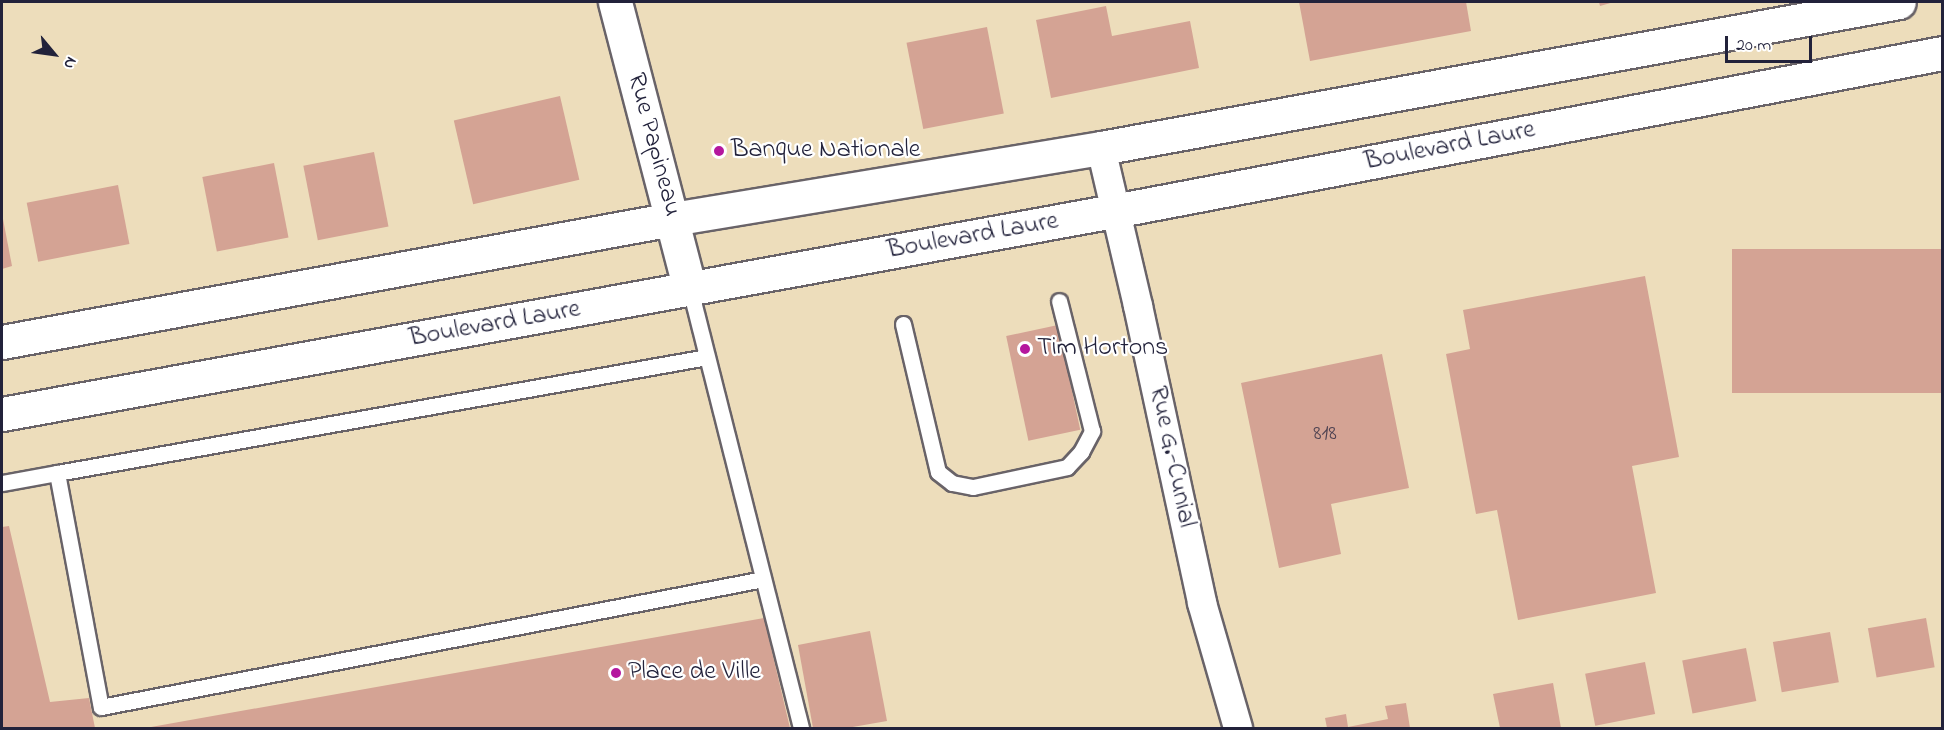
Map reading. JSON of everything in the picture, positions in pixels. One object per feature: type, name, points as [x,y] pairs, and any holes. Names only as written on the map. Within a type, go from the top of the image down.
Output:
[{"type":"main road","name":"Rue Papineau","points":[[615,2],[690,289]]},
{"type":"main road","points":[[2,342],[672,219],[1101,148],[1899,2]]},
{"type":"main road","name":"Boulevard Laure","points":[[2,414],[1114,211],[1942,53]]},
{"type":"street","name":"Rue G.-Cunial","points":[[1101,148],[1138,306],[1202,603],[1238,729]]},
{"type":"lane","points":[[690,289],[801,729]]},
{"type":"lane","points":[[903,324],[938,472],[952,483],[973,487],[1067,467],[1081,452],[1092,431],[1059,301]]},
{"type":"lane","points":[[2,483],[707,357]]},
{"type":"lane","points":[[57,473],[101,706],[763,579]]},
{"type":"building","points":[[1299,2],[1466,2],[1471,31],[1310,61]]},
{"type":"building","points":[[1599,2],[1614,2],[1600,6]]},
{"type":"building","points":[[1106,6],[1112,36],[1190,21],[1199,68],[1051,98],[1036,20]]},
{"type":"building","points":[[987,27],[1004,113],[923,129],[907,43]]},
{"type":"building","points":[[560,96],[579,180],[473,204],[454,121]]},
{"type":"building","points":[[374,152],[389,227],[318,240],[303,166]]},
{"type":"building","points":[[274,163],[289,238],[217,252],[202,177]]},
{"type":"building","points":[[118,185],[129,244],[38,262],[27,203]]},
{"type":"building","points":[[2,220],[12,266],[2,269]]},
{"type":"building","points":[[1732,249],[1942,249],[1942,393],[1732,393]]},
{"type":"building","points":[[1645,276],[1679,457],[1632,466],[1656,593],[1518,620],[1497,510],[1476,514],[1446,354],[1470,349],[1463,310]]},
{"type":"building","points":[[1058,325],[1080,430],[1028,441],[1006,336]]},
{"type":"building","points":[[1382,354],[1409,488],[1331,504],[1341,554],[1279,568],[1241,383]]},
{"type":"building","points":[[9,526],[50,702],[89,698],[95,728],[2,728],[2,527]]},
{"type":"building","name":"Place de Ville","points":[[764,618],[790,728],[151,728],[151,727]]},
{"type":"building","points":[[1926,618],[1935,667],[1877,677],[1868,628]]},
{"type":"building","points":[[870,631],[887,721],[847,728],[813,728],[798,645]]},
{"type":"building","points":[[1830,632],[1839,682],[1782,692],[1773,642]]},
{"type":"building","points":[[1746,648],[1756,701],[1692,713],[1682,660]]},
{"type":"building","points":[[1645,662],[1655,714],[1595,726],[1585,674]]},
{"type":"building","points":[[1553,683],[1561,728],[1500,728],[1493,694]]},
{"type":"building","points":[[1406,703],[1410,728],[1327,728],[1325,718],[1346,714],[1348,727],[1388,719],[1385,706]]},
{"type":"place","name":"Banque Nationale","points":[[719,151]]},
{"type":"place","name":"Tim Hortons","points":[[1025,349]]},
{"type":"place","name":"Place de Ville","points":[[616,673]]}]
